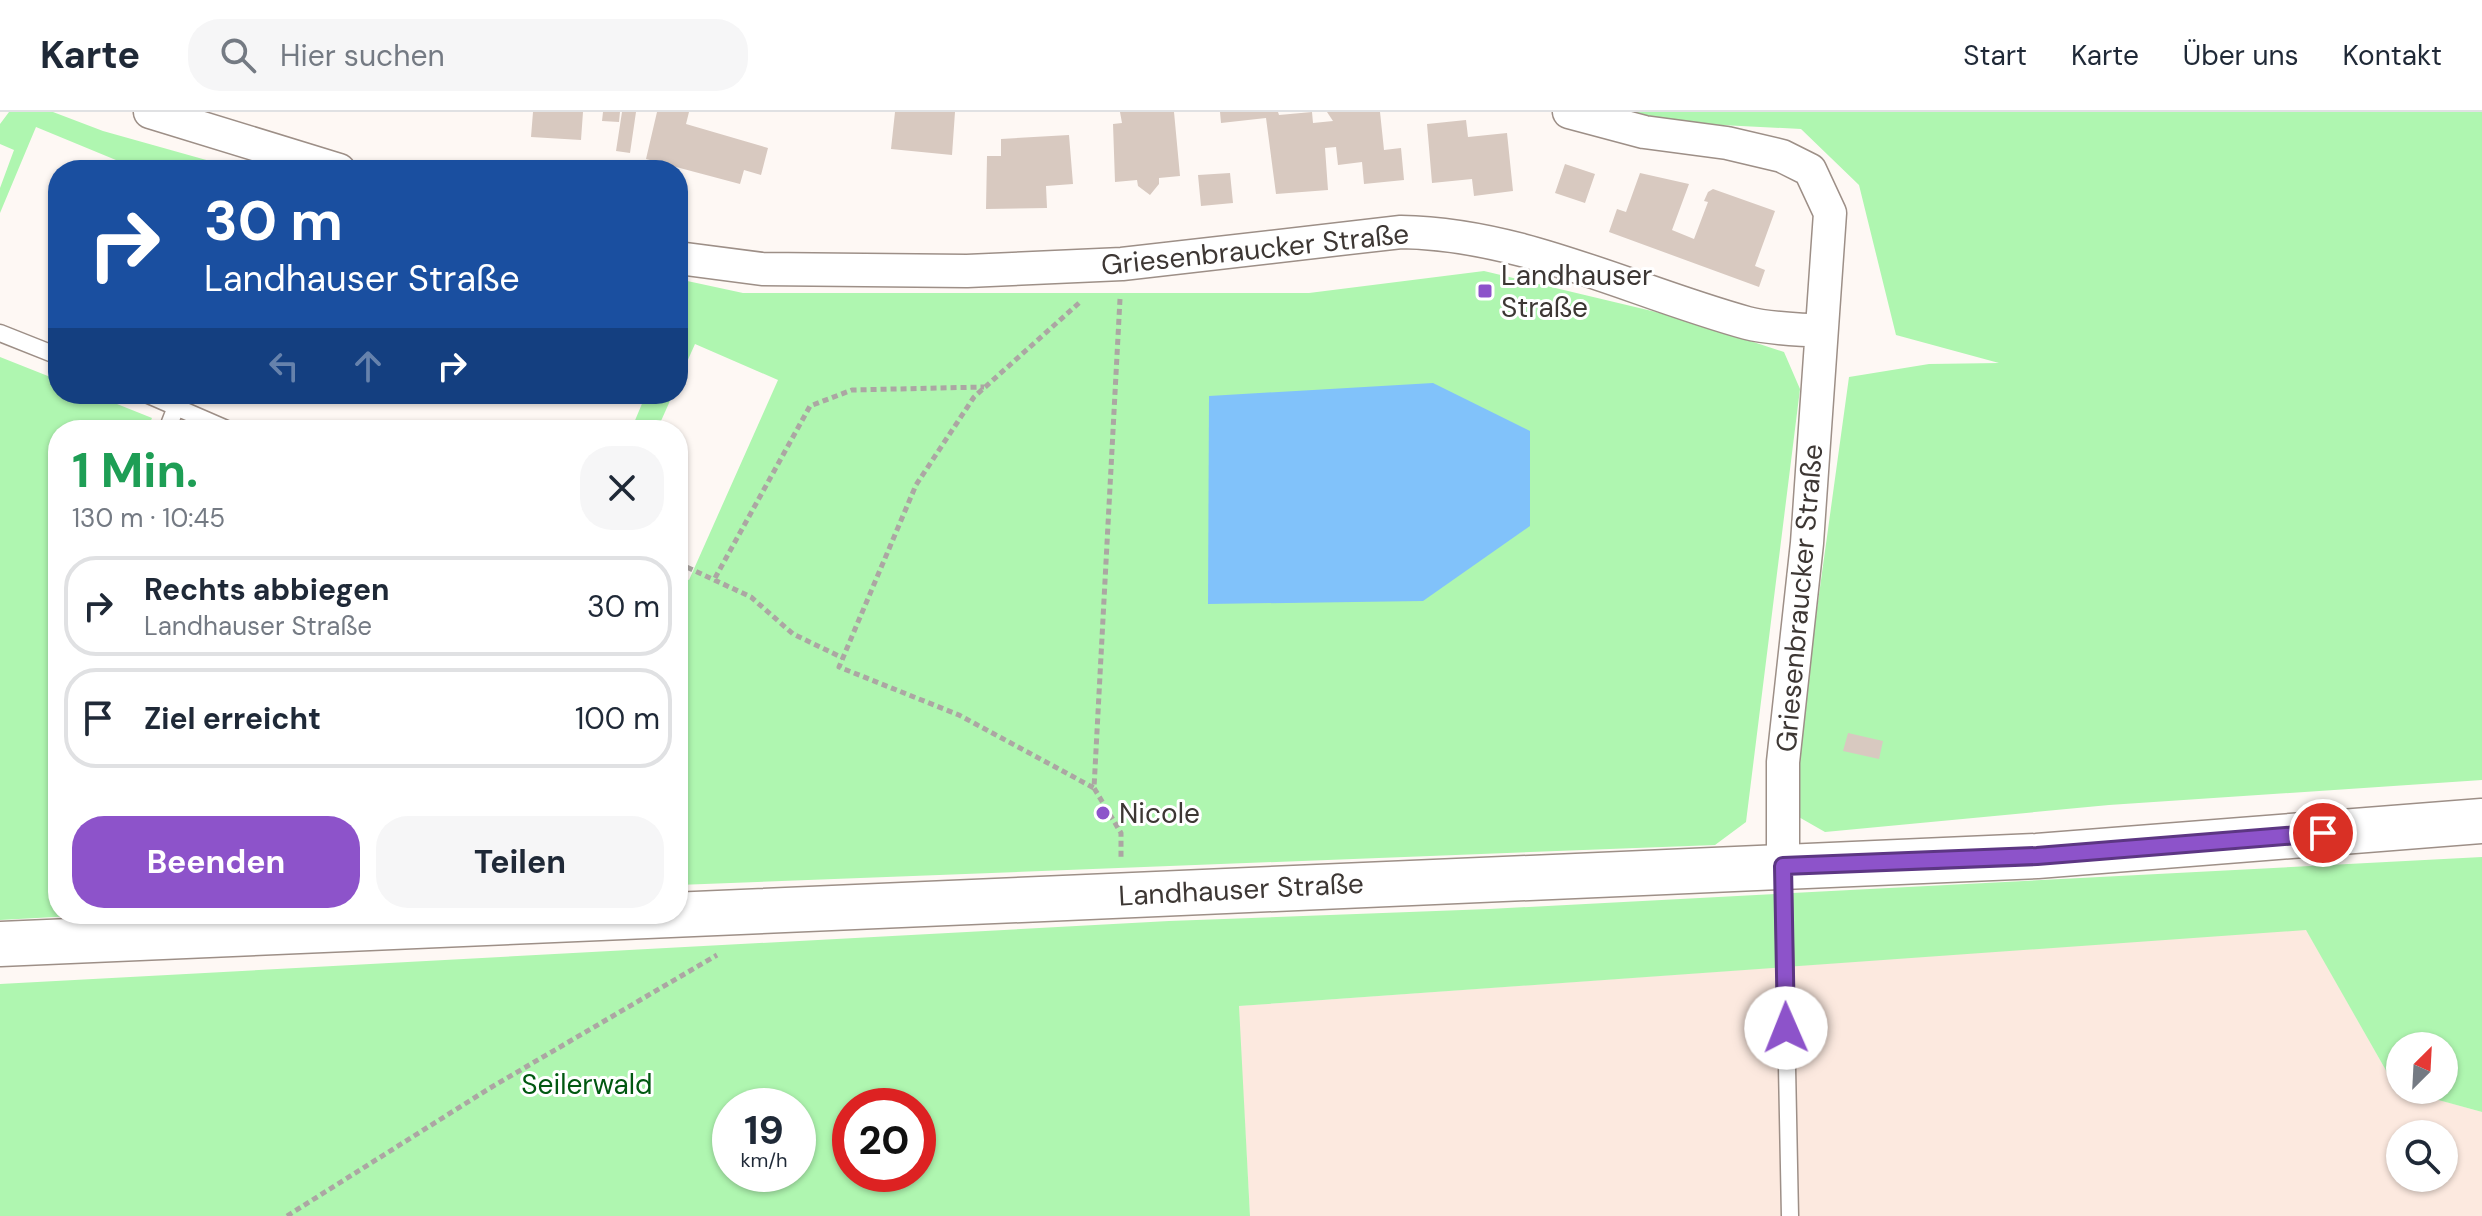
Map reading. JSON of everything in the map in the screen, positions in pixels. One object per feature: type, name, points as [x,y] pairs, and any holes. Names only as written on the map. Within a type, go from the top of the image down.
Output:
[{"type":"main road","name":"Landhauser Straße","points":[[688,914],[2037,856],[2482,821]]},
{"type":"main road","name":"Landhauser Straße","points":[[0,944],[458,924]]},
{"type":"street","points":[[150,112],[271,160]]},
{"type":"street","name":"Griesenbraucker Straße","points":[[1569,112],[1644,132],[1727,143],[1782,156],[1810,170],[1830,213],[1807,543],[1783,762],[1783,866]]},
{"type":"street","name":"Griesenbraucker Straße","points":[[688,259],[762,269],[967,271],[1122,264],[1401,232],[1436,233],[1471,238],[1573,264],[1750,323],[1820,331]]},
{"type":"lane","points":[[0,333],[48,352]]},
{"type":"lane","points":[[183,404],[211,420]]},
{"type":"lane","points":[[1783,866],[1790,1216]]},
{"type":"path","points":[[1122,264],[974,397],[916,485],[839,667],[959,715],[1094,788],[1121,833],[1122,895]]},
{"type":"path","points":[[1094,788],[1122,264]]},
{"type":"path","points":[[715,578],[810,406],[852,390],[984,387]]},
{"type":"path","points":[[688,567],[751,597],[793,634],[843,658]]},
{"type":"path","points":[[287,1216],[490,1088],[728,948]]},
{"type":"shaded area","points":[[2306,929],[2386,1070],[2386,1104],[2453,1104],[2482,1112],[2482,1216],[1250,1216],[1238,1006]]},
{"type":"green space","points":[[9,112],[53,112],[103,131],[206,160],[116,160],[36,127],[0,213],[0,188],[14,150],[0,144],[0,124]]},
{"type":"green space","points":[[1625,112],[2482,112],[2482,780],[2109,805],[1825,832],[1797,816],[1794,776],[1849,377],[1929,364],[1999,363],[1896,335],[1859,185],[1801,129],[1643,121]]},
{"type":"green space","points":[[1484,271],[1677,317],[1784,352],[1800,389],[1746,822],[1715,845],[688,885],[688,580],[778,380],[695,344],[688,360],[688,281],[743,293],[1309,293]]},
{"type":"green space","points":[[0,357],[48,376],[48,404],[117,404],[152,418],[48,420],[48,917],[0,920]]},
{"type":"green space","points":[[642,404],[669,404],[661,420],[635,420]]},
{"type":"green space","name":"Seilerwald","points":[[2482,857],[2482,1112],[2453,1104],[2458,1104],[2458,1032],[2386,1032],[2386,1070],[2306,930],[1239,1006],[1250,1216],[0,1216],[0,984],[1169,921],[1489,909]]},
{"type":"water","points":[[1433,383],[1530,431],[1530,526],[1423,601],[1208,604],[1209,396]]},
{"type":"building","points":[[533,112],[583,112],[581,140],[531,137]]},
{"type":"building","points":[[603,112],[620,112],[619,122],[602,121]]},
{"type":"building","points":[[622,112],[636,112],[630,153],[616,151]]},
{"type":"building","points":[[657,112],[689,112],[686,124],[768,148],[761,175],[744,170],[740,184],[688,170],[688,160],[646,159]]},
{"type":"building","points":[[895,112],[955,112],[952,155],[891,149]]},
{"type":"building","points":[[1120,112],[1174,112],[1180,176],[1159,178],[1159,184],[1150,195],[1138,186],[1137,180],[1115,182],[1113,124],[1122,123]]},
{"type":"building","points":[[1220,112],[1278,112],[1279,115],[1312,112],[1313,123],[1333,121],[1327,112],[1380,112],[1384,150],[1401,148],[1404,180],[1364,184],[1362,162],[1338,165],[1336,147],[1325,148],[1328,190],[1276,194],[1266,118],[1221,123]]},
{"type":"building","points":[[1466,120],[1468,137],[1507,133],[1513,191],[1474,196],[1472,179],[1432,183],[1427,124]]},
{"type":"building","points":[[1069,135],[1073,184],[1046,186],[1047,208],[986,209],[987,156],[1001,156],[1001,139]]},
{"type":"building","points":[[1565,164],[1595,174],[1585,203],[1555,193]]},
{"type":"building","points":[[1230,173],[1233,203],[1201,206],[1198,175]]},
{"type":"building","points":[[1640,173],[1689,184],[1672,230],[1694,239],[1708,202],[1704,201],[1713,189],[1775,211],[1755,266],[1765,270],[1759,287],[1609,232],[1617,209],[1626,212]]},
{"type":"building","points":[[1848,733],[1883,741],[1879,759],[1843,751]]},
{"type":"place","name":"Landhauser Straße","points":[[1485,291]]},
{"type":"place","name":"Nicole","points":[[1103,813]]},
{"type":"route","points":[[1786,1028],[1783,866],[2037,856],[2323,833]]}]
